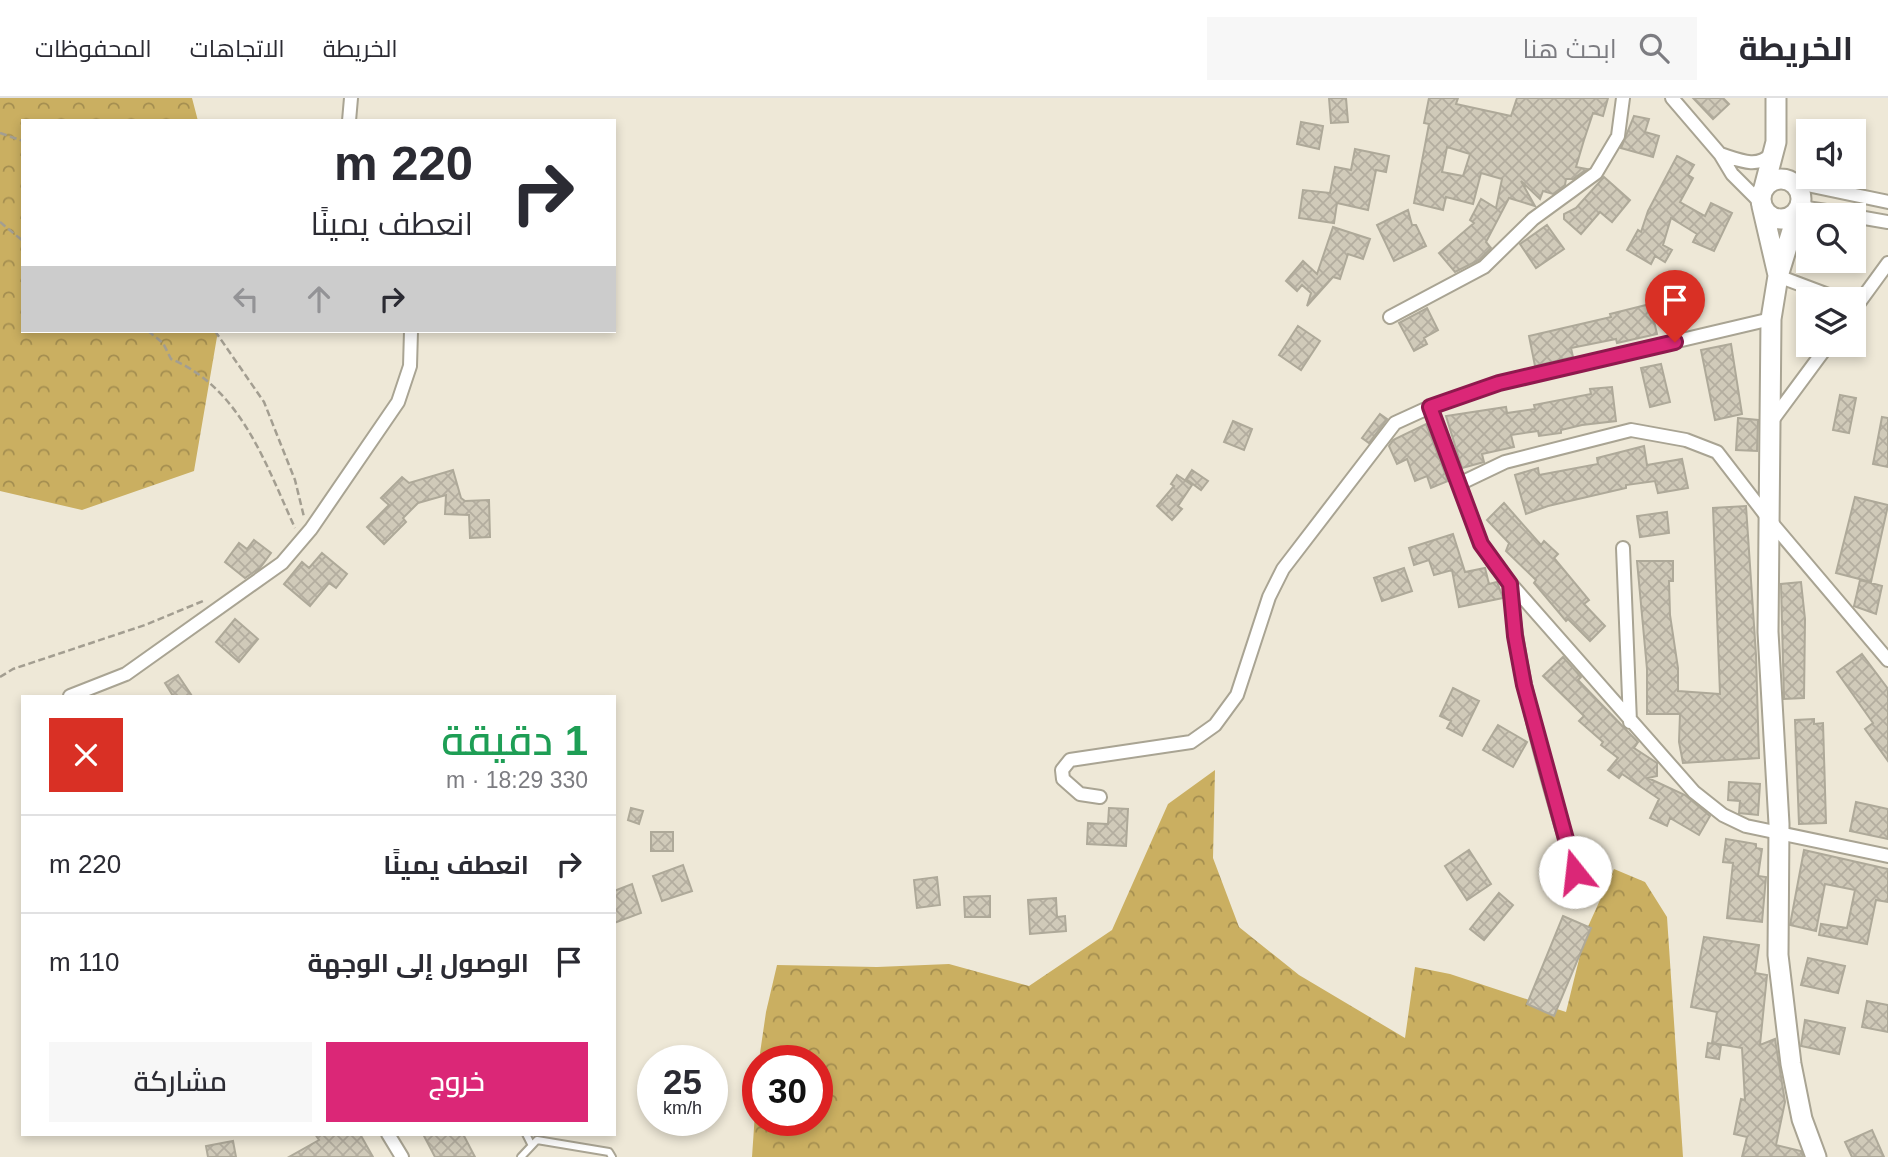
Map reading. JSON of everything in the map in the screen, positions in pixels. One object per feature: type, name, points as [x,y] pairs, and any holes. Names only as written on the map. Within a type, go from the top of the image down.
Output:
[{"type":"main road","points":[[1776,98],[1774,148],[1762,199],[1778,275]]},
{"type":"main road","points":[[1774,148],[1800,198],[1778,275],[1771,319],[1768,632],[1778,834],[1777,955],[1791,1064],[1802,1119],[1816,1157]]},
{"type":"main road","points":[[1782,179],[1800,198],[1783,219],[1768,215],[1762,199],[1771,182],[1782,179]]},
{"type":"street","points":[[349,119],[351,98]]},
{"type":"street","points":[[1390,317],[1484,267],[1533,219],[1596,173],[1618,136],[1623,98]]},
{"type":"street","points":[[1672,98],[1720,154],[1732,174],[1762,199]]},
{"type":"street","points":[[1720,154],[1753,163],[1764,162],[1774,148]]},
{"type":"street","points":[[1804,203],[1800,198],[1807,185],[1888,202]]},
{"type":"street","points":[[1866,218],[1888,222]]},
{"type":"street","points":[[1866,292],[1888,264]]},
{"type":"street","points":[[1778,275],[1808,287]]},
{"type":"street","points":[[1100,797],[1080,794],[1063,779],[1062,770],[1070,760],[1191,742],[1215,725],[1237,695],[1264,609],[1283,569],[1395,423],[1430,407],[1499,383],[1771,319]]},
{"type":"street","points":[[73,695],[126,674],[282,563],[312,529],[398,402],[410,366],[411,333]]},
{"type":"street","points":[[1771,422],[1819,357]]},
{"type":"street","points":[[1430,407],[1481,544],[1510,584],[1694,792],[1723,815],[1746,826],[1888,856]]},
{"type":"street","points":[[1459,484],[1505,462],[1631,430],[1686,440],[1717,452],[1771,522],[1888,660]]},
{"type":"street","points":[[1623,548],[1630,722]]},
{"type":"street","points":[[1510,584],[1515,636],[1524,685],[1580,888]]},
{"type":"street","points":[[389,1136],[402,1157]]},
{"type":"lane","points":[[527,1136],[531,1144]]},
{"type":"lane","points":[[521,1157],[537,1140],[610,1152],[612,1157]]},
{"type":"path","points":[[0,133],[21,140]]},
{"type":"path","points":[[0,222],[21,239]]},
{"type":"path","points":[[150,333],[163,343],[171,359],[191,367],[219,389],[250,433],[276,481],[301,541]]},
{"type":"path","points":[[216,333],[264,402],[280,450],[295,480],[303,516],[312,529]]},
{"type":"path","points":[[0,677],[13,669],[145,625],[210,599],[232,600]]},
{"type":"green space","points":[[0,98],[192,98],[197,119],[21,119],[21,333],[218,333],[194,471],[82,510],[0,491]]},
{"type":"green space","points":[[1215,770],[1213,858],[1239,927],[1299,975],[1405,1038],[1415,967],[1450,974],[1566,1012],[1586,931],[1614,869],[1645,882],[1667,917],[1683,1157],[752,1157],[753,1136],[833,1136],[833,1045],[761,1045],[777,965],[877,967],[949,964],[1029,986],[1112,930],[1168,804]]},
{"type":"building","points":[[1329,98],[1346,98],[1348,122],[1331,123]]},
{"type":"building","points":[[1429,98],[1458,98],[1456,104],[1511,116],[1517,98],[1608,98],[1603,116],[1593,113],[1576,167],[1587,169],[1573,179],[1566,179],[1565,185],[1553,194],[1543,191],[1540,199],[1521,181],[1535,206],[1509,198],[1486,242],[1491,248],[1479,260],[1455,272],[1439,253],[1474,223],[1470,220],[1481,199],[1496,208],[1502,179],[1481,173],[1473,204],[1446,197],[1443,210],[1414,203],[1429,124],[1424,123]],"holes":[[[1447,147],[1470,154],[1463,176],[1442,172]]]},
{"type":"building","points":[[1693,98],[1723,98],[1729,104],[1713,119]]},
{"type":"building","points":[[1634,116],[1649,119],[1645,132],[1659,136],[1653,157],[1621,148]]},
{"type":"building","points":[[1301,122],[1323,126],[1319,149],[1297,144]]},
{"type":"building","points":[[1355,149],[1389,156],[1386,172],[1376,170],[1368,210],[1337,203],[1334,223],[1299,218],[1303,190],[1330,193],[1335,167],[1351,170]]},
{"type":"building","points":[[1677,156],[1694,165],[1688,175],[1693,178],[1680,202],[1705,216],[1711,203],[1732,213],[1714,251],[1693,242],[1697,234],[1671,218],[1663,245],[1672,250],[1665,262],[1655,256],[1651,264],[1627,250],[1638,230],[1641,232],[1648,211]]},
{"type":"building","points":[[1604,177],[1630,200],[1612,222],[1600,212],[1581,234],[1564,219],[1564,214],[1576,208]]},
{"type":"building","points":[[1408,210],[1412,225],[1416,225],[1426,246],[1394,261],[1377,225]]},
{"type":"building","points":[[1547,225],[1564,249],[1536,268],[1520,244]]},
{"type":"building","points":[[1333,227],[1370,239],[1363,259],[1348,254],[1340,279],[1333,277],[1307,306],[1311,293],[1302,285],[1297,291],[1286,281],[1303,261],[1317,274]]},
{"type":"building","points":[[1650,304],[1657,334],[1617,343],[1616,339],[1571,348],[1573,357],[1535,366],[1529,336],[1611,317],[1610,314]]},
{"type":"building","points":[[1427,308],[1438,330],[1424,338],[1427,344],[1414,351],[1399,323]]},
{"type":"building","points":[[1298,326],[1320,341],[1301,370],[1279,355]]},
{"type":"building","points":[[1731,344],[1742,414],[1715,420],[1701,350]]},
{"type":"building","points":[[1661,364],[1670,402],[1650,407],[1641,368]]},
{"type":"building","points":[[1612,387],[1616,421],[1582,425],[1561,430],[1561,433],[1539,436],[1538,431],[1511,435],[1514,447],[1482,454],[1484,462],[1462,468],[1446,416],[1506,407],[1507,413],[1535,409],[1534,405],[1591,394],[1590,389]]},
{"type":"building","points":[[1840,395],[1856,398],[1849,433],[1833,430]]},
{"type":"building","points":[[1380,414],[1387,419],[1369,443],[1362,438]]},
{"type":"building","points":[[1882,417],[1888,418],[1888,467],[1873,464]]},
{"type":"building","points":[[1738,418],[1758,420],[1757,451],[1736,450]]},
{"type":"building","points":[[1233,421],[1252,429],[1244,450],[1224,442]]},
{"type":"building","points":[[1426,424],[1448,481],[1431,488],[1427,476],[1415,481],[1407,459],[1397,464],[1389,446],[1393,440]]},
{"type":"building","points":[[1644,446],[1647,465],[1682,459],[1688,488],[1658,493],[1655,481],[1626,485],[1626,488],[1548,506],[1526,514],[1515,475],[1538,468],[1539,475],[1598,464],[1597,458]]},
{"type":"building","points":[[453,470],[461,498],[465,501],[489,500],[490,537],[470,538],[469,515],[445,514],[446,495],[418,503],[403,518],[406,522],[384,544],[367,527],[389,505],[381,498],[402,477],[409,483]]},
{"type":"building","points":[[1192,470],[1208,481],[1201,490],[1186,479]]},
{"type":"building","points":[[1177,475],[1192,485],[1178,506],[1182,509],[1172,520],[1157,506],[1174,486],[1171,484]]},
{"type":"building","points":[[1855,497],[1888,505],[1871,582],[1836,573]]},
{"type":"building","points":[[1504,503],[1541,545],[1544,541],[1558,554],[1554,558],[1589,600],[1584,604],[1605,626],[1590,641],[1568,619],[1566,621],[1534,583],[1536,580],[1506,551],[1509,543],[1487,520]]},
{"type":"building","points":[[1746,506],[1756,655],[1759,758],[1683,763],[1679,742],[1680,714],[1647,714],[1647,669],[1637,561],[1673,561],[1673,581],[1669,581],[1670,615],[1678,668],[1678,691],[1720,694],[1713,508]]},
{"type":"building","points":[[1667,512],[1669,533],[1640,537],[1637,516]]},
{"type":"building","points":[[1453,534],[1465,572],[1485,568],[1489,584],[1497,582],[1503,598],[1459,607],[1452,570],[1434,575],[1429,560],[1414,565],[1409,548]]},
{"type":"building","points":[[254,540],[271,553],[260,568],[245,578],[225,562],[239,543],[247,549]]},
{"type":"building","points":[[322,553],[347,574],[336,588],[329,583],[310,606],[284,584],[302,562],[309,568]]},
{"type":"building","points":[[1404,568],[1412,591],[1382,601],[1374,578]]},
{"type":"building","points":[[1860,580],[1882,586],[1876,614],[1854,606]]},
{"type":"building","points":[[1801,582],[1805,619],[1804,698],[1784,699],[1781,584]]},
{"type":"building","points":[[235,619],[258,639],[239,662],[216,642]]},
{"type":"building","points":[[1862,654],[1888,689],[1888,761],[1865,729],[1873,723],[1837,672]]},
{"type":"building","points":[[1563,657],[1581,677],[1578,680],[1638,742],[1634,748],[1657,763],[1657,776],[1648,778],[1685,795],[1710,816],[1699,835],[1670,818],[1667,826],[1650,818],[1659,799],[1622,774],[1619,778],[1608,770],[1618,758],[1601,745],[1603,742],[1579,721],[1584,716],[1543,676]]},
{"type":"building","points":[[178,675],[191,695],[172,695],[165,683]]},
{"type":"building","points":[[1453,688],[1479,701],[1462,736],[1447,728],[1451,721],[1440,716]]},
{"type":"building","points":[[1814,719],[1814,724],[1823,723],[1826,823],[1799,824],[1795,720]]},
{"type":"building","points":[[1498,725],[1527,742],[1513,767],[1483,750]]},
{"type":"building","points":[[1729,782],[1760,784],[1758,815],[1739,813],[1740,801],[1728,800]]},
{"type":"building","points":[[1856,802],[1888,809],[1888,839],[1850,831]]},
{"type":"building","points":[[631,808],[643,811],[639,824],[628,820]]},
{"type":"building","points":[[1109,808],[1128,809],[1126,846],[1087,844],[1088,823],[1108,824]]},
{"type":"building","points":[[651,832],[673,832],[673,851],[651,851]]},
{"type":"building","points":[[1726,839],[1756,844],[1756,848],[1762,849],[1758,876],[1766,877],[1762,922],[1727,918],[1733,863],[1723,862]]},
{"type":"building","points":[[1469,850],[1491,884],[1467,900],[1445,866]]},
{"type":"building","points":[[1804,850],[1888,869],[1888,902],[1876,900],[1867,944],[1819,935],[1821,924],[1847,928],[1855,890],[1825,884],[1816,931],[1790,925]]},
{"type":"building","points":[[683,865],[692,891],[662,901],[653,876]]},
{"type":"building","points":[[937,877],[940,905],[917,908],[914,880]]},
{"type":"building","points":[[632,884],[641,913],[616,922],[616,890]]},
{"type":"building","points":[[1499,893],[1513,905],[1484,940],[1470,929]]},
{"type":"building","points":[[990,896],[990,917],[965,917],[964,897]]},
{"type":"building","points":[[1056,898],[1057,917],[1065,916],[1066,931],[1030,934],[1028,900]]},
{"type":"building","points":[[1563,916],[1591,928],[1554,1016],[1527,1004]]},
{"type":"building","points":[[1704,937],[1759,945],[1755,973],[1767,975],[1760,1045],[1775,1039],[1785,1102],[1776,1145],[1801,1151],[1803,1157],[1742,1157],[1747,1137],[1734,1134],[1741,1099],[1745,1100],[1742,1048],[1712,1043],[1717,1012],[1691,1007]]},
{"type":"building","points":[[1808,958],[1845,966],[1838,993],[1801,985]]},
{"type":"building","points":[[1867,1001],[1888,1005],[1888,1032],[1862,1027]]},
{"type":"building","points":[[1805,1020],[1845,1028],[1839,1054],[1801,1046]]},
{"type":"building","points":[[1708,1043],[1721,1045],[1719,1059],[1706,1057]]},
{"type":"building","points":[[1872,1130],[1884,1157],[1852,1157],[1845,1142]]},
{"type":"building","points":[[316,1136],[361,1136],[373,1157],[289,1157],[319,1140]]},
{"type":"building","points":[[424,1136],[464,1136],[475,1157],[435,1157]]},
{"type":"building","points":[[233,1141],[236,1157],[208,1157],[206,1146]]},
{"type":"route","points":[[1575,872],[1524,685],[1515,636],[1510,584],[1481,544],[1430,407],[1499,383],[1675,342]]}]
